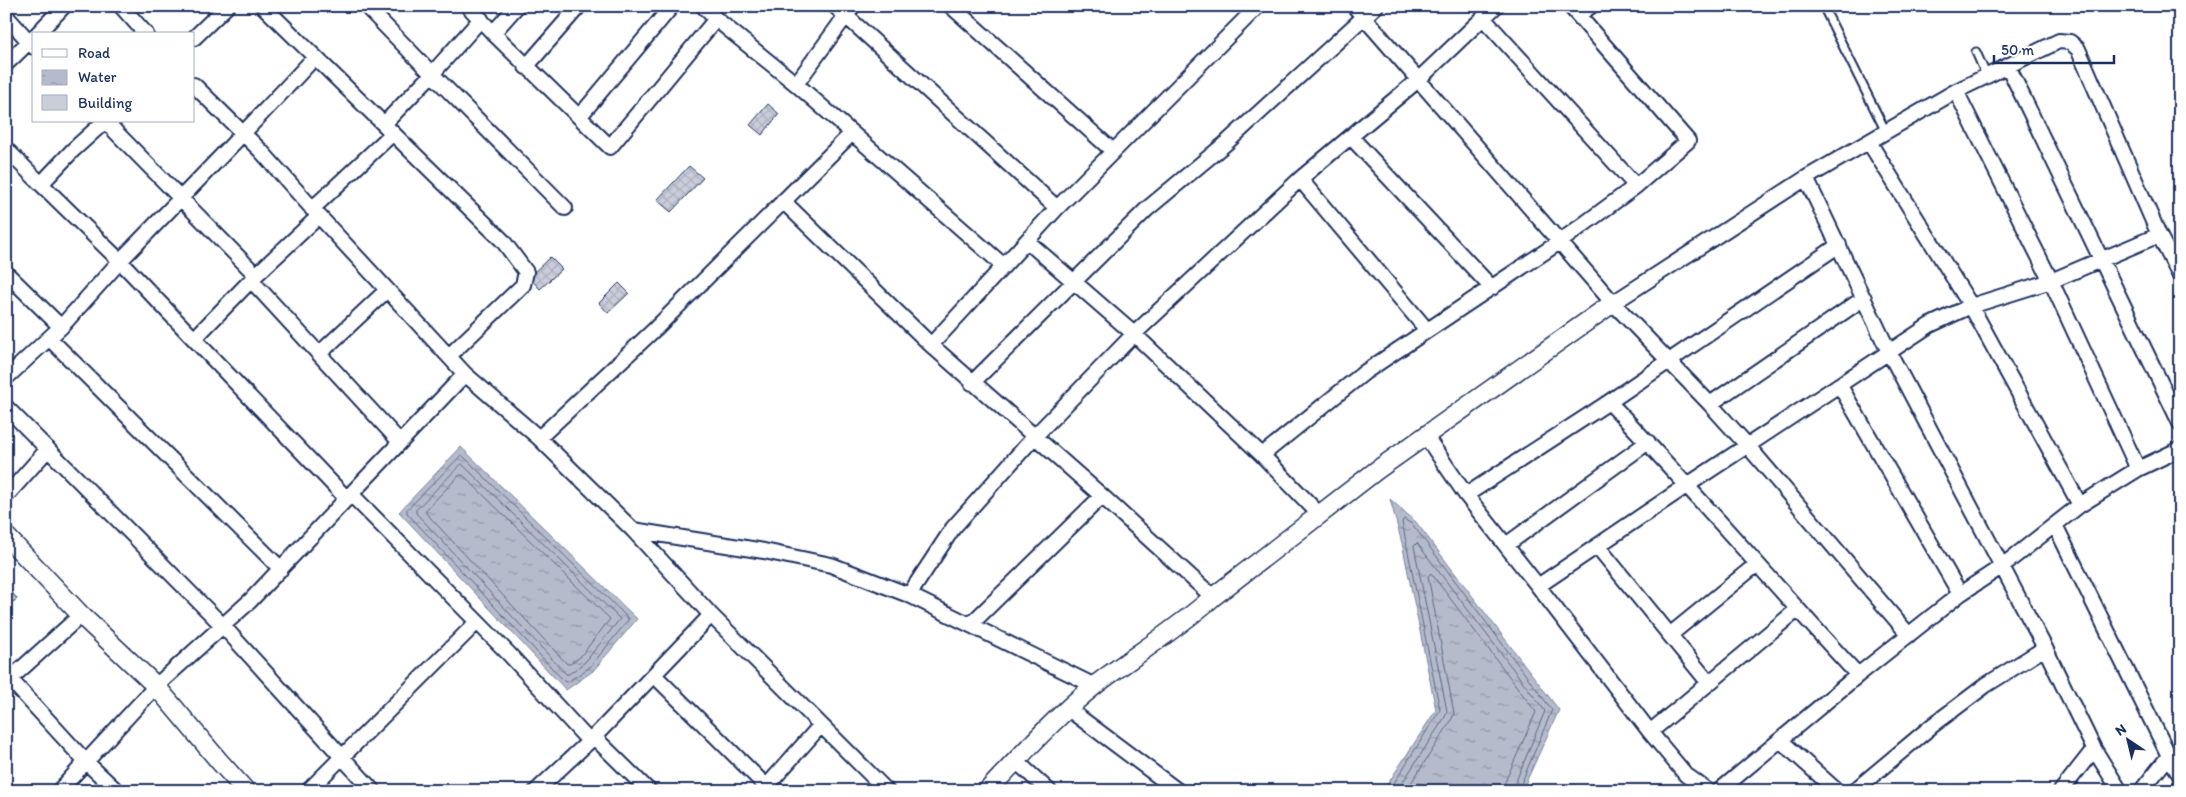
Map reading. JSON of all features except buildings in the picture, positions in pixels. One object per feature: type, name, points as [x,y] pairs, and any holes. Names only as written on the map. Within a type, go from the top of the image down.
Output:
[{"type":"street","points":[[40,32],[64,6]]},
{"type":"street","points":[[121,6],[144,32]]},
{"type":"street","points":[[195,37],[227,6]]},
{"type":"street","points":[[264,6],[503,241],[526,272],[523,286],[449,356]]},
{"type":"street","points":[[366,6],[565,208]]},
{"type":"street","points":[[468,6],[526,67],[580,116],[610,147],[716,19]]},
{"type":"street","points":[[493,32],[517,6]]},
{"type":"street","points":[[526,67],[579,6]]},
{"type":"street","points":[[580,116],[672,6]]},
{"type":"street","points":[[703,6],[716,19],[852,132],[1004,266]]},
{"type":"street","points":[[835,6],[850,11],[1057,208]]},
{"type":"street","points":[[951,6],[1113,151]]},
{"type":"street","points":[[931,345],[1057,208],[1258,6]]},
{"type":"street","points":[[1354,6],[1613,303],[1670,361],[1747,445],[1909,635]]},
{"type":"street","points":[[972,383],[1073,281],[1148,209],[1225,144],[1376,6]]},
{"type":"street","points":[[909,595],[953,528],[1034,437],[1134,334],[1300,180],[1418,80],[1496,6]]},
{"type":"street","points":[[1262,455],[1365,372],[1561,242],[1636,186],[1688,141],[1574,11],[1592,6]]},
{"type":"street","points":[[796,84],[850,11]]},
{"type":"street","points":[[6,16],[32,39]]},
{"type":"street","points":[[1483,18],[1636,186]]},
{"type":"street","points":[[194,339],[316,213],[432,74],[481,19]]},
{"type":"street","points":[[6,64],[32,41]]},
{"type":"street","points":[[987,791],[1067,708],[1094,686],[1194,614],[1319,514],[1425,435],[1613,303],[1806,178],[1956,91],[2059,42],[2070,42],[2078,49],[2180,276]]},
{"type":"street","points":[[6,378],[61,327],[120,261],[315,57]]},
{"type":"street","points":[[2008,66],[2180,423]]},
{"type":"street","points":[[195,86],[244,133],[465,374],[539,438],[633,530],[711,615],[887,791]]},
{"type":"street","points":[[1956,91],[2051,281],[2138,469]]},
{"type":"street","points":[[42,184],[73,150],[104,122]]},
{"type":"street","points":[[106,122],[254,278],[319,354],[400,442]]},
{"type":"street","points":[[539,438],[655,329],[852,132]]},
{"type":"street","points":[[1350,137],[1492,288]]},
{"type":"street","points":[[1869,142],[1971,306],[2080,505]]},
{"type":"street","points":[[6,149],[120,261],[349,496],[592,739],[649,791]]},
{"type":"street","points":[[1806,178],[1889,352],[2045,648],[2094,750],[2120,791]]},
{"type":"street","points":[[1300,180],[1427,330]]},
{"type":"street","points":[[783,201],[972,383],[1102,496],[1213,597]]},
{"type":"street","points":[[1538,586],[1747,445],[1840,386],[1930,325],[1971,306],[2051,281],[2160,235]]},
{"type":"street","points":[[1027,241],[1134,334],[1262,455],[1319,514]]},
{"type":"street","points":[[1466,494],[1609,402],[1839,245]]},
{"type":"street","points":[[6,273],[61,327]]},
{"type":"street","points":[[319,354],[387,290]]},
{"type":"street","points":[[1710,404],[1864,298]]},
{"type":"street","points":[[49,338],[280,569]]},
{"type":"street","points":[[59,791],[156,686],[250,602],[465,374]]},
{"type":"street","points":[[1840,386],[1960,594]]},
{"type":"street","points":[[1609,402],[1648,442],[1797,610],[1858,675]]},
{"type":"street","points":[[6,407],[223,626],[374,791]]},
{"type":"street","points":[[1425,435],[1466,494],[1650,732],[1686,775],[1708,791]]},
{"type":"street","points":[[1506,544],[1648,442]]},
{"type":"street","points":[[6,496],[48,449]]},
{"type":"street","points":[[1719,791],[1858,675],[1960,594],[2001,567],[2080,505],[2138,469],[2180,450]]},
{"type":"street","points":[[971,624],[1102,496]]},
{"type":"street","points":[[2055,526],[2180,775]]},
{"type":"street","points":[[633,530],[764,551],[831,565],[909,595],[1094,686]]},
{"type":"street","points":[[6,536],[81,615],[156,686],[246,791]]},
{"type":"street","points":[[1598,547],[1671,634],[1709,683]]},
{"type":"street","points":[[1671,634],[1757,564]]},
{"type":"street","points":[[1650,732],[1797,610]]},
{"type":"street","points":[[81,615],[8,679],[86,762],[118,791]]},
{"type":"street","points":[[536,791],[592,739],[711,615]]},
{"type":"street","points":[[308,791],[477,622]]},
{"type":"street","points":[[1854,791],[1933,725],[1986,686],[2045,648]]},
{"type":"street","points":[[654,674],[769,788],[821,725]]},
{"type":"street","points":[[1067,708],[1178,791]]},
{"type":"street","points":[[1780,740],[1837,791]]},
{"type":"street","points":[[2061,791],[2094,750]]},
{"type":"street","points":[[2141,791],[2170,756]]},
{"type":"street","points":[[1016,761],[1049,791]]},
{"type":"lane","points":[[1823,6],[1886,132]]},
{"type":"lane","points":[[1976,52],[1987,77]]},
{"type":"water","points":[[461,447],[637,619],[593,671],[566,690],[399,512]]},
{"type":"water","points":[[1390,499],[1416,522],[1559,710],[1522,791],[1383,791],[1436,710],[1402,543]]}]
